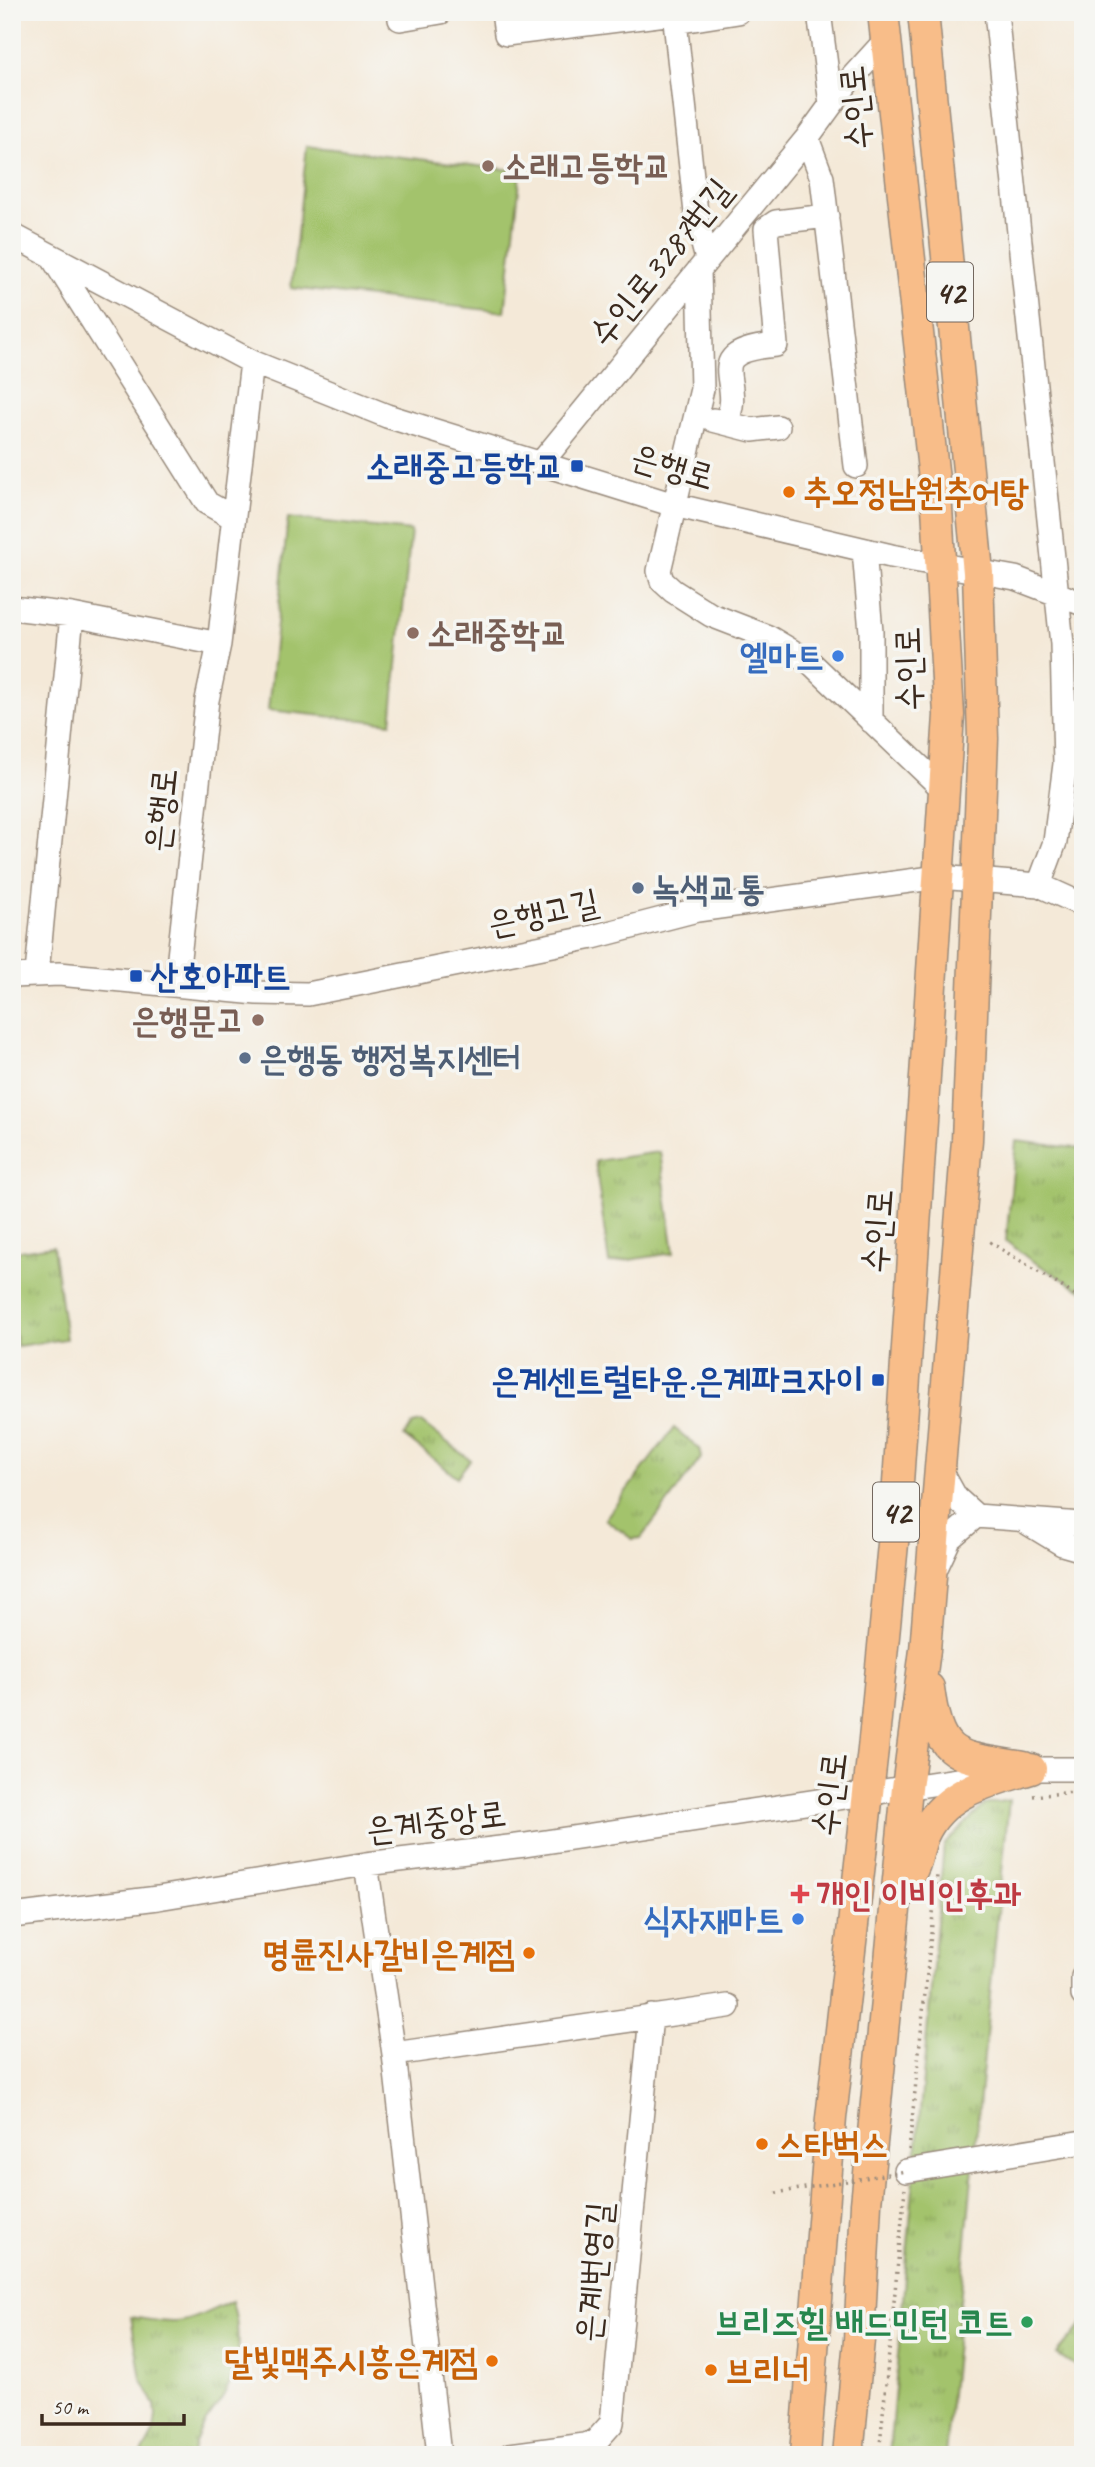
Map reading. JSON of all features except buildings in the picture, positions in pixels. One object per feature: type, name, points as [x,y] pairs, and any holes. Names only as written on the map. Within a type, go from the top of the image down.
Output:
[{"type":"main road","name":"수인로","points":[[848,2455],[859,2340],[866,2204],[907,1788],[925,1650],[941,1471],[967,1140],[983,739],[978,572],[923,12]]},
{"type":"main road","name":"수인로","points":[[805,2455],[831,2118],[868,1795],[896,1513],[946,792],[949,715],[942,567],[885,26]]},
{"type":"main road","points":[[925,1650],[934,1721],[947,1746],[967,1758],[1031,1782]]},
{"type":"main road","points":[[899,1890],[915,1867],[923,1837],[953,1798],[981,1784],[1031,1782]]},
{"type":"street","points":[[400,19],[441,12]]},
{"type":"street","points":[[505,23],[738,12]]},
{"type":"street","points":[[819,12],[831,104]]},
{"type":"street","points":[[996,12],[1054,593],[1062,644],[1065,764],[1055,842],[1039,885]]},
{"type":"street","points":[[675,16],[703,265],[702,389],[659,571],[662,581],[711,615],[789,647],[810,662],[946,792]]},
{"type":"street","name":"수인로3287번길","points":[[541,463],[807,138],[885,26]]},
{"type":"street","points":[[807,138],[822,178],[816,217],[856,466]]},
{"type":"street","points":[[725,423],[733,406],[727,373],[731,361],[737,352],[746,348],[776,345],[766,229],[776,222],[816,217]]},
{"type":"street","name":"은행로","points":[[12,235],[252,362],[387,416],[674,505],[942,567],[1015,578],[1083,604]]},
{"type":"street","name":"은행로","points":[[52,257],[207,503],[232,517]]},
{"type":"street","name":"은행로","points":[[176,985],[206,700],[219,644],[252,362]]},
{"type":"street","points":[[697,415],[752,430],[778,428]]},
{"type":"street","points":[[864,550],[871,632],[871,721]]},
{"type":"street","points":[[12,608],[72,615],[219,644]]},
{"type":"street","points":[[37,973],[72,615]]},
{"type":"street","name":"은행고길","points":[[12,976],[37,973],[308,994],[346,989],[593,937],[697,910],[939,877],[1039,885],[1083,905]]},
{"type":"street","points":[[941,1471],[956,1498],[976,1516],[1081,1524]]},
{"type":"street","points":[[932,1575],[950,1538],[976,1516]]},
{"type":"street","points":[[1023,1521],[1062,1544],[1083,1550]]},
{"type":"street","points":[[1031,1782],[1083,1769]]},
{"type":"street","name":"은계중앙로","points":[[12,1916],[158,1898],[366,1864],[525,1845],[907,1788],[1031,1782]]},
{"type":"street","points":[[366,1864],[394,2054],[439,2455]]},
{"type":"street","points":[[1083,1977],[1083,1995]]},
{"type":"street","points":[[394,2054],[728,2006]]},
{"type":"street","name":"은계번영길","points":[[510,2455],[585,2445],[596,2441],[612,2423],[651,2016]]},
{"type":"street","points":[[906,2171],[1083,2142]]},
{"type":"path","points":[[990,1242],[1083,1300]]},
{"type":"path","points":[[1031,1782],[1083,1791]]},
{"type":"path","points":[[879,2455],[937,1875]]},
{"type":"path","points":[[776,2193],[906,2171]]},
{"type":"green space","points":[[307,146],[521,171],[505,312],[291,288]]},
{"type":"green space","points":[[288,518],[411,531],[391,723],[268,710]]},
{"type":"green space","points":[[1016,1141],[1083,1149],[1083,1291],[1029,1259],[1006,1241]]},
{"type":"green space","points":[[660,1152],[674,1253],[609,1263],[595,1161]]},
{"type":"green space","points":[[53,1246],[66,1339],[17,1346],[12,1314],[12,1252]]},
{"type":"green space","points":[[421,1422],[470,1460],[457,1477],[404,1436],[413,1424]]},
{"type":"green space","points":[[674,1428],[699,1448],[701,1458],[641,1538],[632,1539],[605,1519]]},
{"type":"green space","points":[[1009,1800],[945,2455],[889,2455],[944,1845],[984,1805]]},
{"type":"green space","points":[[232,2301],[238,2342],[234,2369],[225,2394],[198,2434],[193,2455],[141,2455],[154,2431],[156,2415],[155,2405],[141,2379],[131,2317],[163,2322],[183,2321]]},
{"type":"green space","points":[[1083,2323],[1083,2371],[1057,2354]]},
{"type":"place","name":"소래고등학교","points":[[488,166]]},
{"type":"place","name":"소래중고등학교","points":[[577,466]]},
{"type":"place","name":"추오정남원추어탕","points":[[789,492]]},
{"type":"place","name":"소래중학교","points":[[413,633]]},
{"type":"place","name":"엘마트","points":[[838,656]]},
{"type":"place","name":"녹색교통","points":[[638,888]]},
{"type":"place","name":"산호아파트","points":[[136,976]]},
{"type":"place","name":"은행문고","points":[[258,1020]]},
{"type":"place","name":"은행동 행정복지센터","points":[[245,1058]]},
{"type":"place","name":"은계센트럴타운.은계파크자이","points":[[878,1380]]},
{"type":"place","name":"개인 이비인후과","points":[[800,1894]]},
{"type":"place","name":"식자재마트","points":[[798,1919]]},
{"type":"place","name":"명륜진사갈비은계점","points":[[529,1953]]},
{"type":"place","name":"스타벅스","points":[[762,2144]]},
{"type":"place","name":"브리즈힐 배드민턴 코트","points":[[1027,2322]]},
{"type":"place","name":"달빛맥주시흥은계점","points":[[492,2361]]},
{"type":"place","name":"브리너","points":[[711,2370]]}]
